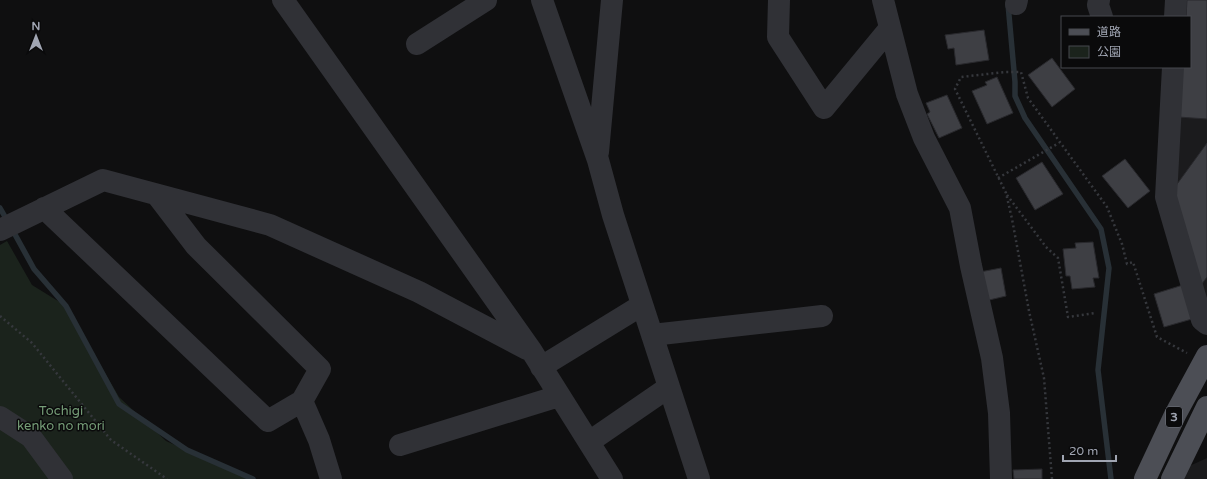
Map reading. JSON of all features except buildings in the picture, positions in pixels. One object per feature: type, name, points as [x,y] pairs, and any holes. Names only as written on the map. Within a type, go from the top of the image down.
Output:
[{"type":"main road","name":"3","points":[[1145,479],[1175,416],[1200,356]]},
{"type":"main road","name":"3","points":[[1172,479],[1206,413]]},
{"type":"street","points":[[283,0],[536,359],[612,479]]},
{"type":"street","points":[[417,44],[486,0]]},
{"type":"street","points":[[542,0],[598,160],[613,215],[699,479]]},
{"type":"street","points":[[598,160],[612,0]]},
{"type":"street","points":[[778,0],[778,37],[824,108],[890,28]]},
{"type":"street","points":[[883,0],[907,94],[924,138],[960,208],[971,266],[992,358],[999,413],[1001,479]]},
{"type":"street","points":[[1099,0],[1098,5],[1102,16]]},
{"type":"street","points":[[1173,68],[1166,197],[1202,320],[1207,324]]},
{"type":"street","points":[[0,230],[103,180],[270,225],[419,292],[536,359]]},
{"type":"street","points":[[44,208],[268,421],[302,401],[320,369],[196,246],[157,195]]},
{"type":"street","points":[[536,359],[642,306]]},
{"type":"street","points":[[652,335],[822,316]]},
{"type":"street","points":[[589,442],[669,387]]},
{"type":"street","points":[[400,446],[560,396]]},
{"type":"street","points":[[302,401],[319,440],[331,479]]},
{"type":"street","points":[[0,417],[31,437],[62,479]]},
{"type":"path","points":[[1095,312],[1068,317],[1058,258],[1046,247],[1006,193],[955,89],[961,77],[1005,72],[1021,72],[1028,98],[1059,143],[1107,207],[1122,244],[1127,264],[1133,262],[1157,337],[1200,356]]},
{"type":"path","points":[[998,178],[1059,143]]},
{"type":"path","points":[[1006,193],[1029,311],[1044,378],[1052,479]]},
{"type":"path","points":[[0,316],[32,343],[111,440],[167,479]]},
{"type":"shaded area","points":[[1182,0],[1207,0],[1207,310],[1170,190],[1178,68],[1191,68],[1191,16],[1190,16]]},
{"type":"shaded area","points":[[1207,458],[1207,479],[1182,479],[1185,468]]},
{"type":"green space","name":"Tochigi kenko no mori","points":[[7,241],[32,285],[66,306],[119,397],[166,441],[252,479],[0,479],[0,245]]},
{"type":"waterway","points":[[1008,4],[1015,96],[1025,118],[1101,229],[1109,268],[1098,370],[1111,479]]},
{"type":"waterway","points":[[0,208],[8,222]]},
{"type":"waterway","points":[[12,229],[34,269],[66,306],[119,404],[187,450],[253,479]]}]
